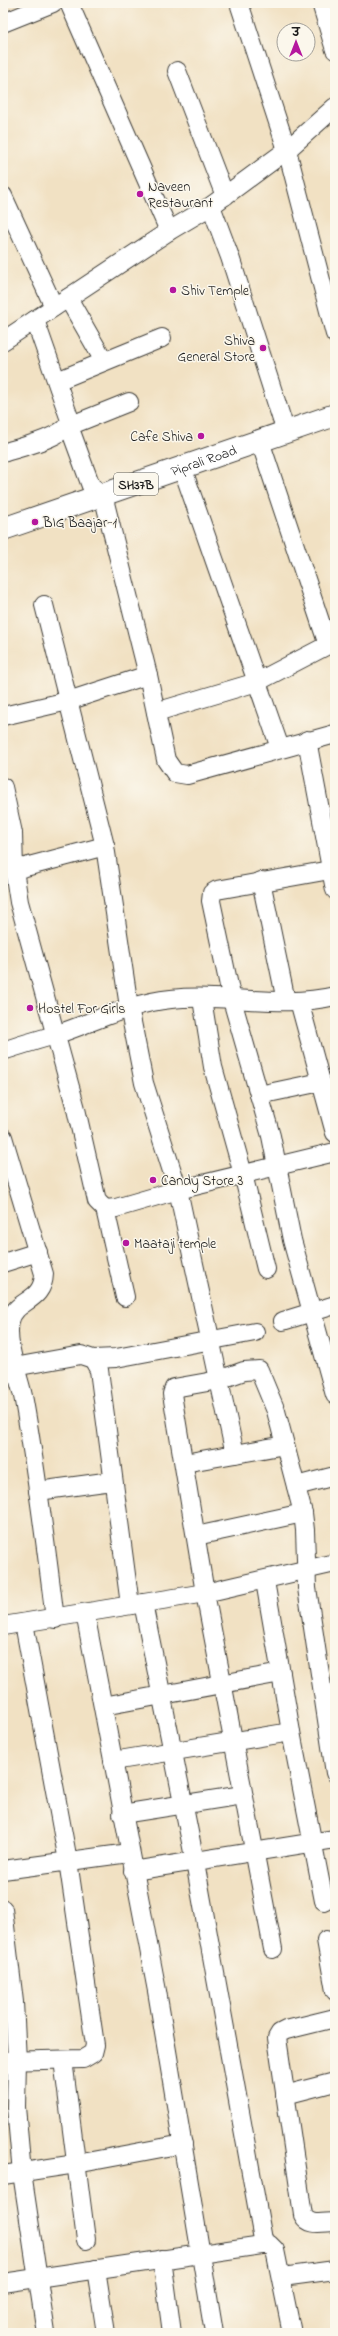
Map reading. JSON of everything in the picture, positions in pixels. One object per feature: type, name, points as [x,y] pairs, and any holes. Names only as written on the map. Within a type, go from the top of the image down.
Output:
[{"type":"main road","points":[[3,514],[97,490],[282,420],[335,402]]},
{"type":"main road","name":"Piprali Road","points":[[3,528],[97,490],[182,468],[335,415]]},
{"type":"street","points":[[3,23],[53,3]]},
{"type":"street","points":[[69,3],[169,231]]},
{"type":"street","points":[[239,3],[287,150],[334,327]]},
{"type":"street","points":[[321,3],[335,50]]},
{"type":"street","points":[[177,71],[218,201],[230,257],[282,420]]},
{"type":"street","points":[[3,342],[169,231],[218,201],[287,150],[335,107]]},
{"type":"street","points":[[3,196],[61,302],[104,361]]},
{"type":"street","points":[[35,320],[70,420],[69,426],[97,490],[148,675],[166,760],[175,773],[187,775],[307,740],[335,734]]},
{"type":"street","points":[[56,381],[162,338]]},
{"type":"street","points":[[3,453],[58,434],[69,426],[129,402]]},
{"type":"street","points":[[156,712],[257,682],[328,645],[260,441]]},
{"type":"street","points":[[182,468],[280,748]]},
{"type":"street","points":[[44,605],[105,846],[129,1007],[144,1083],[178,1190],[235,1454]]},
{"type":"street","points":[[3,716],[68,701],[148,675]]},
{"type":"street","points":[[307,740],[330,870],[335,890]]},
{"type":"street","points":[[3,788],[8,833],[19,902],[54,1035],[76,1109],[97,1201],[105,1209],[125,1297]]},
{"type":"street","points":[[14,870],[105,846]]},
{"type":"street","points":[[330,870],[262,881],[212,893],[211,902],[232,1000],[278,1166],[292,1240],[334,1392]]},
{"type":"street","points":[[262,881],[292,1001],[327,1090],[335,1133]]},
{"type":"street","points":[[3,1051],[40,1038],[54,1035],[129,1007],[170,999],[292,1001],[335,996]]},
{"type":"street","points":[[202,999],[213,1067],[244,1174],[266,1269]]},
{"type":"street","points":[[259,1095],[327,1090]]},
{"type":"street","points":[[3,1137],[44,1274],[44,1284],[40,1292],[14,1313],[10,1321],[8,1367],[24,1396],[55,1619]]},
{"type":"street","points":[[105,1209],[116,1208],[178,1190],[335,1152]]},
{"type":"street","points":[[3,1263],[38,1252]]},
{"type":"street","points":[[283,1321],[335,1305]]},
{"type":"street","points":[[8,1367],[81,1355],[93,1359],[116,1358],[255,1332]]},
{"type":"street","points":[[93,1359],[99,1370],[112,1481],[137,1604],[162,1695],[184,1804],[264,2245]]},
{"type":"street","points":[[273,1949],[255,1852],[242,1795],[234,1740],[205,1593],[172,1394],[174,1388],[219,1380],[244,1372],[259,1370],[273,1404],[303,1513],[306,1571],[334,1764]]},
{"type":"street","points":[[184,1463],[285,1445]]},
{"type":"street","points":[[296,1486],[335,1476]]},
{"type":"street","points":[[38,1491],[112,1481]]},
{"type":"street","points":[[196,1536],[303,1513]]},
{"type":"street","points":[[3,1626],[55,1619],[205,1593],[306,1571],[335,1563]]},
{"type":"street","points":[[265,1580],[291,1732],[314,1843],[324,1901]]},
{"type":"street","points":[[85,1613],[129,1853],[157,1991],[214,2333]]},
{"type":"street","points":[[10,2061],[63,2060],[89,2057],[93,2053],[95,2045],[68,1861],[24,1623]]},
{"type":"street","points":[[103,1706],[281,1673]]},
{"type":"street","points":[[113,1761],[234,1740],[291,1732]]},
{"type":"street","points":[[122,1814],[242,1795]]},
{"type":"street","points":[[133,1871],[335,1839]]},
{"type":"street","points":[[3,1870],[129,1853]]},
{"type":"street","points":[[3,1909],[14,2002],[10,2061],[22,2173],[46,2333]]},
{"type":"street","points":[[326,1940],[335,1991]]},
{"type":"street","points":[[335,2018],[280,2033],[277,2044],[303,2216],[306,2221],[311,2223],[335,2222]]},
{"type":"street","points":[[63,2060],[86,2240]]},
{"type":"street","points":[[285,2095],[335,2082]]},
{"type":"street","points":[[3,2175],[76,2164],[183,2144]]},
{"type":"street","points":[[3,2283],[269,2244],[275,2250],[282,2277],[292,2333]]},
{"type":"street","points":[[162,2259],[172,2333]]},
{"type":"street","points":[[96,2269],[106,2333]]},
{"type":"street","points":[[282,2277],[335,2270]]},
{"type":"place","name":"Naveen Restaurant","points":[[140,194]]},
{"type":"place","name":"Shiv Temple","points":[[173,290]]},
{"type":"place","name":"Shiva General Store","points":[[263,348]]},
{"type":"place","name":"Cafe Shiva","points":[[201,436]]},
{"type":"place","name":"BIG Baajar-1","points":[[35,522]]},
{"type":"place","name":"Hostel For Girls","points":[[30,1008]]},
{"type":"place","name":"Candy Store 3","points":[[153,1180]]},
{"type":"place","name":"Maataji temple","points":[[126,1243]]}]
